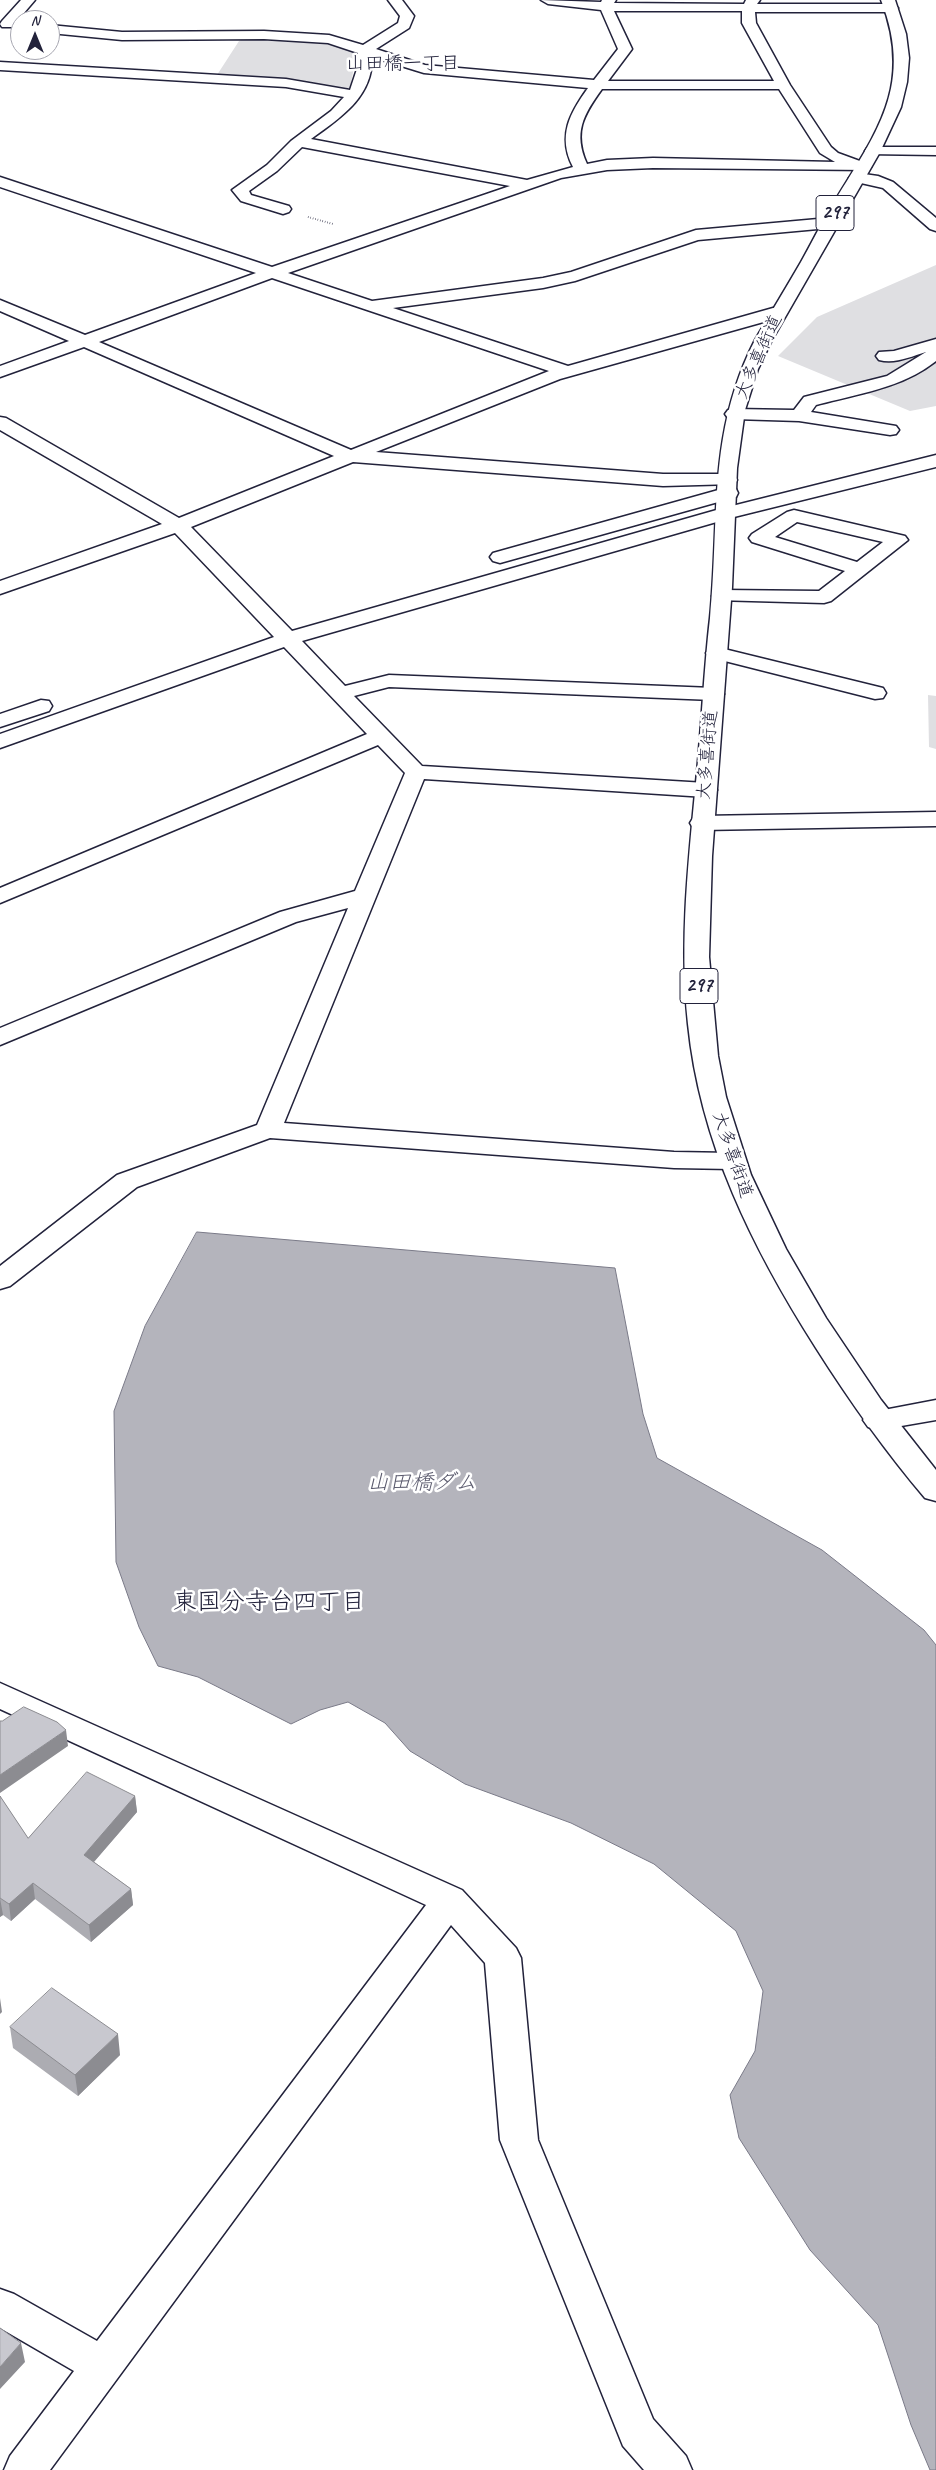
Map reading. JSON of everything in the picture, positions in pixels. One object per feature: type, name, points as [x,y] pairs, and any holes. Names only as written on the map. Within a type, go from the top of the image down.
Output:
[{"type":"main road","points":[[9,26],[28,0]]},
{"type":"main road","points":[[365,50],[404,25],[407,16],[395,0]]},
{"type":"main road","points":[[548,0],[607,4],[890,4]]},
{"type":"main road","points":[[582,168],[576,161],[574,122],[597,85],[625,49],[607,4]]},
{"type":"main road","points":[[750,4],[749,23],[783,85],[825,150],[860,173],[888,185],[936,226]]},
{"type":"main road","name":"大多喜街道","points":[[890,4],[902,45],[901,78],[898,97],[860,173],[829,223],[807,267],[779,312],[754,360],[734,414],[727,496],[722,596],[706,790],[701,824],[697,932],[704,1053],[716,1114],[732,1162],[774,1257],[878,1420],[936,1490]]},
{"type":"main road","points":[[60,30],[122,36],[234,35],[329,39],[424,69],[597,85],[783,85]]},
{"type":"main road","points":[[224,49],[234,35]]},
{"type":"main road","points":[[283,209],[246,198],[240,190],[272,168],[299,142],[327,122],[355,95],[364,80],[367,64],[365,50]]},
{"type":"main road","points":[[204,78],[214,64]]},
{"type":"main road","points":[[0,66],[286,83],[355,95]]},
{"type":"main road","points":[[299,142],[372,152],[444,169],[527,184]]},
{"type":"main road","points":[[872,151],[936,150]]},
{"type":"main road","points":[[0,372],[82,341],[527,184],[582,168],[653,163],[860,173]]},
{"type":"main road","points":[[3,187],[265,276],[546,378]]},
{"type":"main road","points":[[368,306],[543,283],[575,276],[696,234],[829,223]]},
{"type":"main road","points":[[350,230],[376,237]]},
{"type":"main road","points":[[265,276],[368,306],[569,372]]},
{"type":"main road","points":[[0,305],[350,456],[663,480],[727,496]]},
{"type":"main road","points":[[4,582],[178,525],[546,378],[779,312]]},
{"type":"main road","points":[[885,356],[894,356],[936,344]]},
{"type":"main road","points":[[799,416],[810,401],[893,380],[922,364],[936,353]]},
{"type":"main road","points":[[734,414],[799,416],[890,430]]},
{"type":"main road","points":[[0,422],[178,525],[416,772],[706,790]]},
{"type":"main road","points":[[479,564],[568,536],[936,444]]},
{"type":"main road","points":[[115,680],[280,632],[727,496],[936,461]]},
{"type":"main road","points":[[722,596],[824,597],[898,540],[794,516],[759,538],[860,569]]},
{"type":"main road","points":[[0,741],[280,632],[441,575]]},
{"type":"main road","points":[[716,652],[875,693]]},
{"type":"main road","points":[[340,693],[389,681],[713,694]]},
{"type":"main road","points":[[0,720],[59,700]]},
{"type":"main road","points":[[0,896],[381,736]]},
{"type":"main road","points":[[268,1130],[416,772]]},
{"type":"main road","points":[[701,824],[936,819]]},
{"type":"main road","points":[[0,1037],[288,917],[364,896]]},
{"type":"main road","points":[[0,1280],[127,1181],[268,1130],[674,1160],[732,1162]]},
{"type":"main road","points":[[878,1420],[936,1410]]},
{"type":"main road","points":[[0,1696],[450,1900],[503,1958],[519,2140],[638,2432],[671,2470]]},
{"type":"main road","points":[[25,2470],[450,1900]]},
{"type":"main road","points":[[0,2307],[102,2366]]},
{"type":"path","points":[[283,209],[350,230]]},
{"type":"shaded area","points":[[246,38],[316,42],[357,51],[350,88],[338,88],[293,79],[217,75],[239,41]]},
{"type":"shaded area","points":[[936,265],[936,406],[910,411],[778,356],[817,317]]},
{"type":"shaded area","points":[[928,695],[936,696],[936,749],[929,747]]},
{"type":"water","name":"山田橋ダム","points":[[197,1232],[615,1268],[643,1414],[657,1458],[822,1550],[924,1630],[936,1645],[936,2470],[930,2470],[911,2425],[878,2325],[810,2250],[739,2138],[730,2095],[755,2051],[763,1991],[736,1931],[654,1864],[571,1823],[465,1784],[410,1751],[385,1723],[348,1702],[320,1710],[291,1724],[198,1677],[158,1666],[139,1627],[116,1562],[114,1411],[145,1326]]},
{"type":"building","points":[[24,1707],[57,1722],[66,1730],[0,1775],[0,1721]]},
{"type":"building","points":[[87,1772],[135,1796],[84,1855],[131,1889],[89,1925],[33,1883],[9,1904],[0,1898],[0,1796],[28,1838]]},
{"type":"building","points":[[52,1988],[118,2034],[75,2075],[10,2027]]},
{"type":"building","points":[[0,2328],[21,2343],[0,2367]]},
{"type":"district","name":"山田橋一丁目","points":[[403,64]]},
{"type":"district","name":"東国分寺台四丁目","points":[[269,1603]]}]
